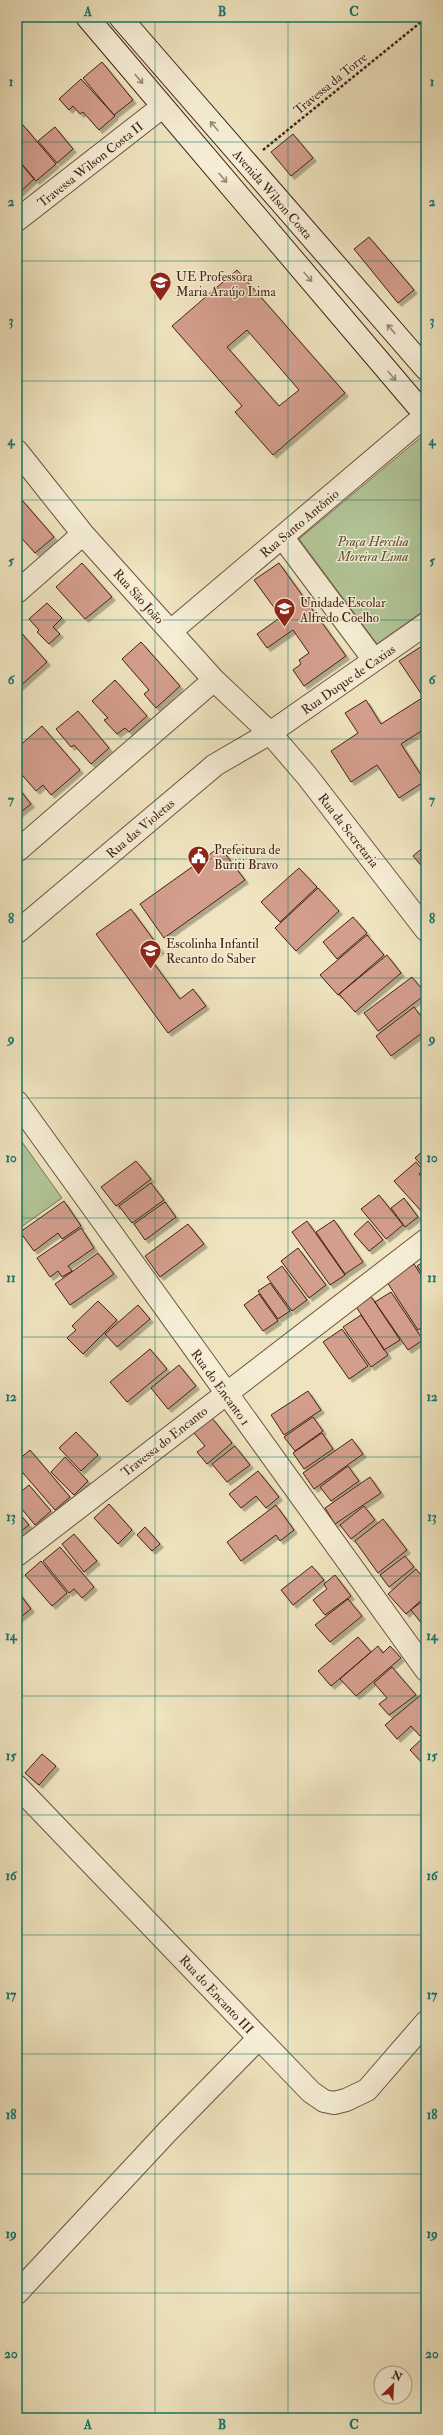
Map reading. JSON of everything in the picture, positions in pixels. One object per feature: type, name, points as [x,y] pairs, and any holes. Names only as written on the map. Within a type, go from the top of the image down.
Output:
[{"type":"street","points":[[87,17],[162,107],[426,415]]},
{"type":"street","name":"Avenida Wilson Costa","points":[[120,17],[246,164],[426,369]]},
{"type":"street","points":[[120,56],[139,38]]},
{"type":"street","name":"Travessa Wilson Costa II","points":[[17,220],[162,107]]},
{"type":"street","name":"Rua Santo Antônio","points":[[171,631],[283,538],[426,415]]},
{"type":"street","name":"Rua São João","points":[[17,451],[83,534],[214,680],[270,733]]},
{"type":"street","points":[[17,592],[83,534]]},
{"type":"street","points":[[283,538],[374,660]]},
{"type":"street","name":"Rua Duque de Caxias","points":[[270,733],[426,624]]},
{"type":"street","points":[[17,851],[214,680]]},
{"type":"street","name":"Rua da Secretaria","points":[[270,733],[307,776],[426,930]]},
{"type":"street","name":"Rua das Violetas","points":[[17,932],[215,765],[270,733]]},
{"type":"street","name":"Rua do Encanto 1","points":[[17,1102],[426,1670]]},
{"type":"street","name":"Travessa do Encanto","points":[[17,1555],[426,1240]]},
{"type":"street","name":"Rua do Encanto III","points":[[17,1786],[311,2092],[324,2101],[334,2103],[357,2097],[367,2090],[426,2022]]},
{"type":"street","points":[[17,2293],[166,2132],[259,2038]]},
{"type":"path","name":"Travessa da Torre","points":[[246,164],[426,18]]},
{"type":"green space","name":"Praça Hercilia Moreira Lima","points":[[426,433],[426,609],[377,644],[299,539]]},
{"type":"green space","points":[[17,1135],[62,1198],[17,1230]]},
{"type":"building","points":[[102,62],[133,100],[114,115],[83,78]]},
{"type":"building","points":[[81,79],[115,116],[99,130],[83,112],[80,114],[73,106],[69,110],[59,99]]},
{"type":"building","points":[[23,125],[56,164],[36,181],[17,158],[17,130]]},
{"type":"building","points":[[55,127],[73,149],[57,163],[38,141]]},
{"type":"building","points":[[293,134],[313,158],[291,176],[271,152]]},
{"type":"building","points":[[17,159],[34,179],[19,193],[17,191]]},
{"type":"building","points":[[369,237],[414,290],[398,303],[354,249]]},
{"type":"building","points":[[237,270],[345,393],[273,455],[235,412],[242,406],[172,326]],"holes":[[[247,330],[299,390],[279,406],[227,347]]]},
{"type":"building","points":[[22,500],[54,537],[35,553],[17,533],[17,504]]},
{"type":"building","points":[[82,563],[112,597],[85,619],[56,587]]},
{"type":"building","points":[[279,563],[346,656],[304,686],[293,670],[301,664],[299,660],[309,653],[293,630],[267,648],[257,634],[281,617],[254,580]]},
{"type":"building","points":[[47,603],[62,618],[53,627],[60,634],[49,644],[37,632],[39,630],[29,619]]},
{"type":"building","points":[[17,628],[47,662],[18,688],[17,687]]},
{"type":"building","points":[[141,642],[180,686],[156,708],[144,694],[149,690],[122,659]]},
{"type":"building","points":[[425,644],[426,645],[426,701],[399,661]]},
{"type":"building","points":[[115,680],[147,716],[129,732],[125,728],[117,734],[104,720],[108,718],[92,701]]},
{"type":"building","points":[[422,698],[426,704],[426,728],[401,744],[425,781],[399,798],[377,765],[351,782],[331,751],[358,733],[345,713],[366,700],[381,724]]},
{"type":"building","points":[[78,711],[109,748],[91,764],[74,745],[71,747],[56,729]]},
{"type":"building","points":[[42,726],[80,770],[51,795],[43,785],[36,791],[17,769],[17,748]]},
{"type":"building","points":[[17,786],[31,804],[17,815]]},
{"type":"building","points":[[426,845],[426,871],[413,856]]},
{"type":"building","points":[[220,847],[245,880],[164,938],[140,904]]},
{"type":"building","points":[[299,868],[317,887],[280,922],[261,902]]},
{"type":"building","points":[[318,888],[339,911],[296,951],[275,928]]},
{"type":"building","name":"Escolinha Infantil Recanto do Saber","points":[[131,909],[161,950],[150,958],[180,999],[193,989],[206,1006],[168,1033],[96,934]]},
{"type":"building","points":[[353,917],[367,933],[337,959],[323,942]]},
{"type":"building","points":[[367,935],[384,955],[338,995],[320,975]]},
{"type":"building","points":[[387,955],[401,973],[355,1012],[339,994]]},
{"type":"building","points":[[412,977],[426,994],[378,1031],[364,1013]]},
{"type":"building","points":[[414,1007],[426,1023],[426,1030],[391,1056],[376,1036]]},
{"type":"building","points":[[426,1148],[426,1170],[415,1158]]},
{"type":"building","points":[[136,1161],[151,1179],[116,1206],[101,1187]]},
{"type":"building","points":[[416,1162],[423,1170],[419,1174],[426,1182],[426,1208],[422,1212],[394,1181]]},
{"type":"building","points":[[151,1183],[164,1200],[132,1223],[119,1206]]},
{"type":"building","points":[[379,1195],[403,1225],[386,1239],[361,1209]]},
{"type":"building","points":[[404,1198],[418,1217],[405,1227],[391,1208]]},
{"type":"building","points":[[64,1201],[81,1226],[62,1239],[58,1233],[34,1251],[20,1232]]},
{"type":"building","points":[[165,1202],[176,1217],[145,1240],[134,1224]]},
{"type":"building","points":[[334,1220],[363,1262],[345,1274],[316,1232]]},
{"type":"building","points":[[307,1221],[345,1275],[330,1285],[292,1232]]},
{"type":"building","points":[[368,1221],[383,1240],[369,1251],[354,1234]]},
{"type":"building","points":[[188,1224],[204,1244],[160,1277],[145,1256]]},
{"type":"building","points":[[81,1228],[94,1248],[68,1266],[72,1271],[62,1277],[58,1271],[50,1277],[37,1258]]},
{"type":"building","points":[[298,1248],[326,1285],[309,1298],[281,1261]]},
{"type":"building","points":[[98,1253],[114,1274],[70,1305],[55,1284]]},
{"type":"building","points":[[426,1260],[426,1279],[417,1266]]},
{"type":"building","points":[[414,1264],[426,1283],[426,1325],[418,1330],[387,1282]]},
{"type":"building","points":[[282,1266],[307,1300],[292,1311],[267,1277]]},
{"type":"building","points":[[270,1283],[290,1311],[278,1319],[258,1291]]},
{"type":"building","points":[[391,1292],[423,1340],[408,1350],[375,1302]]},
{"type":"building","points":[[259,1294],[278,1321],[263,1331],[244,1305]]},
{"type":"building","points":[[370,1295],[400,1340],[384,1350],[355,1305]]},
{"type":"building","points":[[98,1301],[117,1320],[83,1354],[67,1338],[76,1330],[72,1326]]},
{"type":"building","points":[[138,1305],[150,1319],[117,1347],[105,1334]]},
{"type":"building","points":[[361,1315],[388,1355],[371,1367],[343,1327]]},
{"type":"building","points":[[342,1329],[368,1366],[349,1379],[323,1342]]},
{"type":"building","points":[[150,1349],[167,1369],[127,1402],[110,1382]]},
{"type":"building","points":[[179,1365],[196,1386],[168,1409],[151,1388]]},
{"type":"building","points":[[308,1391],[321,1410],[284,1435],[271,1415]]},
{"type":"building","points":[[313,1417],[323,1431],[295,1451],[284,1437]]},
{"type":"building","points":[[212,1418],[232,1443],[207,1464],[197,1452],[205,1446],[194,1433]]},
{"type":"building","points":[[76,1432],[98,1455],[81,1471],[59,1448]]},
{"type":"building","points":[[322,1433],[333,1449],[304,1469],[293,1453]]},
{"type":"building","points":[[352,1439],[363,1454],[314,1489],[303,1473]]},
{"type":"building","points":[[235,1446],[250,1465],[227,1482],[212,1464]]},
{"type":"building","points":[[30,1450],[70,1497],[55,1510],[17,1466],[17,1461]]},
{"type":"building","points":[[65,1457],[88,1481],[74,1495],[51,1472]]},
{"type":"building","points":[[348,1466],[359,1481],[331,1501],[320,1487]]},
{"type":"building","points":[[258,1471],[279,1497],[266,1508],[256,1496],[241,1508],[229,1494]]},
{"type":"building","points":[[370,1477],[381,1493],[335,1524],[325,1508]]},
{"type":"building","points":[[29,1485],[51,1511],[35,1525],[17,1503],[17,1495]]},
{"type":"building","points":[[109,1504],[132,1530],[118,1544],[94,1518]]},
{"type":"building","points":[[276,1505],[294,1530],[280,1541],[276,1535],[241,1561],[227,1542]]},
{"type":"building","points":[[364,1506],[375,1520],[351,1539],[340,1525]]},
{"type":"building","points":[[17,1511],[29,1525],[17,1534]]},
{"type":"building","points":[[383,1519],[407,1550],[378,1573],[355,1541]]},
{"type":"building","points":[[145,1527],[160,1544],[152,1551],[137,1535]]},
{"type":"building","points":[[74,1534],[97,1561],[84,1572],[62,1544]]},
{"type":"building","points":[[60,1547],[94,1587],[82,1598],[74,1589],[69,1593],[43,1561]]},
{"type":"building","points":[[405,1556],[414,1567],[389,1587],[380,1575]]},
{"type":"building","points":[[41,1561],[67,1593],[52,1606],[25,1575]]},
{"type":"building","points":[[312,1566],[324,1580],[293,1605],[281,1590]]},
{"type":"building","points":[[416,1569],[426,1581],[426,1596],[406,1614],[388,1594]]},
{"type":"building","points":[[335,1575],[351,1596],[325,1615],[313,1600],[327,1589],[324,1584]]},
{"type":"building","points":[[17,1590],[31,1609],[17,1620]]},
{"type":"building","points":[[426,1598],[426,1629],[411,1610]]},
{"type":"building","points":[[348,1599],[362,1616],[330,1642],[315,1625]]},
{"type":"building","points":[[358,1637],[371,1652],[331,1686],[318,1671]]},
{"type":"building","points":[[378,1646],[383,1653],[390,1646],[401,1658],[356,1696],[340,1679]]},
{"type":"building","points":[[392,1667],[416,1695],[389,1715],[379,1704],[387,1698],[374,1683]]},
{"type":"building","points":[[423,1693],[426,1696],[426,1731],[420,1736],[411,1726],[397,1739],[385,1725]]},
{"type":"building","points":[[426,1735],[426,1767],[410,1750]]},
{"type":"building","points":[[42,1754],[56,1766],[39,1785],[25,1773]]},
{"type":"place","name":"UE Professora Maria Araújo Lima","points":[[160,302]]},
{"type":"place","name":"Unidade Escolar Alfredo Coelho","points":[[285,628]]},
{"type":"place","name":"Prefeitura de Buriti Bravo","points":[[198,876]]},
{"type":"place","name":"Escolinha Infantil Recanto do Saber","points":[[150,970]]}]
